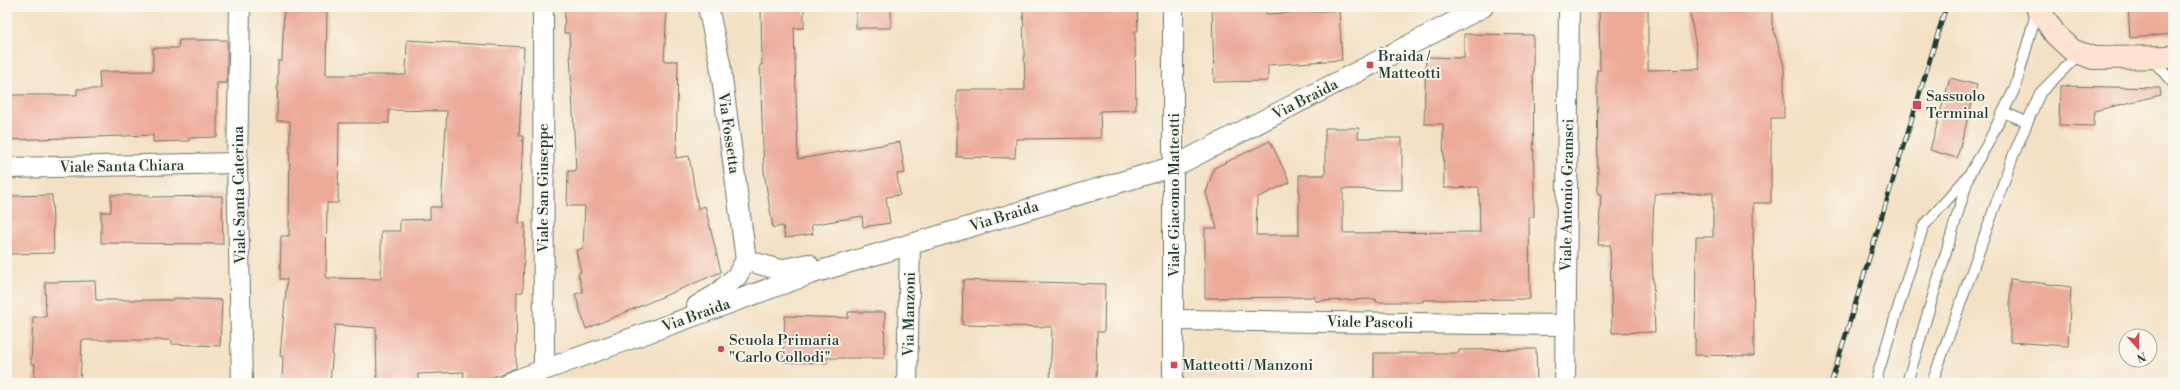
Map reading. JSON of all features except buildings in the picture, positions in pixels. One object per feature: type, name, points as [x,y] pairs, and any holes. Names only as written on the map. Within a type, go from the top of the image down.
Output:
[{"type":"street","name":"Viale Santa Caterina","points":[[240,7],[237,164],[242,383]]},
{"type":"street","name":"Viale San Giuseppe","points":[[543,7],[544,370]]},
{"type":"street","name":"Via Fossetta","points":[[708,7],[720,64],[746,260]]},
{"type":"street","name":"Viale Giacomo Matteotti","points":[[1173,7],[1175,166],[1174,383]]},
{"type":"street","name":"Via Braida","points":[[513,382],[810,274],[1175,166],[1483,7]]},
{"type":"street","name":"Viale Antonio Gramsci","points":[[1565,383],[1569,7]]},
{"type":"street","points":[[2037,8],[2055,34],[2072,50],[2093,58],[2173,57]]},
{"type":"street","name":"Viale Santa Chiara","points":[[7,168],[237,164]]},
{"type":"street","name":"Via Manzoni","points":[[907,383],[910,244]]},
{"type":"street","points":[[689,317],[698,304],[717,294],[737,276],[746,260],[780,270],[832,258],[844,264]]},
{"type":"street","name":"Viale Pascoli","points":[[1175,320],[1566,325]]},
{"type":"lane","points":[[1907,383],[1969,175],[2015,88],[2037,8]]},
{"type":"lane","points":[[1932,383],[2010,163],[2040,93],[2080,53]]},
{"type":"lane","points":[[2150,57],[2173,83]]},
{"type":"lane","points":[[2003,112],[2027,122]]},
{"type":"lane","points":[[1875,383],[1923,227],[1969,175]]},
{"type":"railway","points":[[1831,383],[1946,7]]},
{"type":"place","name":"Braida / Matteotti","points":[[1370,65]]},
{"type":"place","name":"Sassuolo Terminal","points":[[1917,105]]},
{"type":"place","name":"Scuola Primaria \"Carlo Collodi\"","points":[[721,349]]},
{"type":"place","name":"Matteotti / Manzoni","points":[[1174,365]]}]
